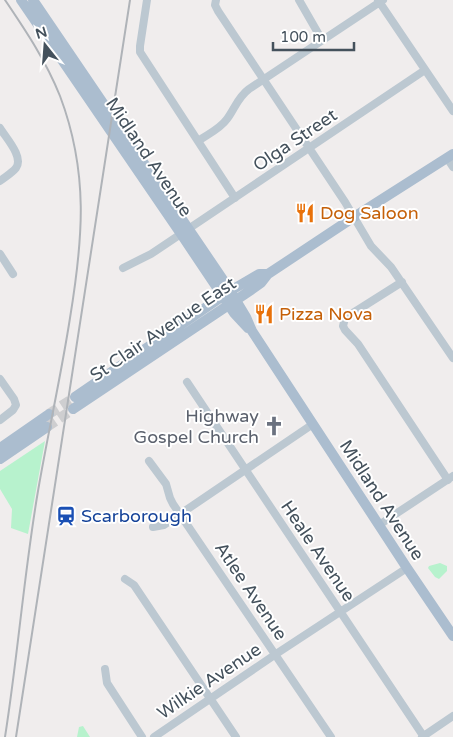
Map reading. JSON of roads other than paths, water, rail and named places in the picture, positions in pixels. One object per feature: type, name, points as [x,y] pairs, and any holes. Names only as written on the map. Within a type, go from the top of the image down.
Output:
[{"type":"main road","name":"Midland Avenue","points":[[21,0],[185,231]]},
{"type":"main road","name":"Midland Avenue","points":[[33,0],[230,298],[246,317],[252,331],[406,568],[453,636]]},
{"type":"main road","name":"St Clair Avenue East","points":[[73,409],[230,298],[259,274],[268,274],[354,217],[451,160]]},
{"type":"main road","name":"St Clair Avenue East","points":[[75,397],[230,298]]},
{"type":"main road","points":[[0,448],[49,414]]},
{"type":"main road","points":[[0,459],[47,427]]},
{"type":"street","points":[[147,0],[140,52],[235,198]]},
{"type":"street","points":[[216,0],[215,5],[218,11],[372,246],[402,282],[453,358]]},
{"type":"street","points":[[299,0],[322,40]]},
{"type":"street","points":[[198,141],[219,128],[227,119],[240,96],[249,89],[380,1],[453,111]]},
{"type":"street","name":"Olga Street","points":[[123,268],[151,254],[425,70]]},
{"type":"street","points":[[0,128],[18,156],[18,162],[17,167],[0,181]]},
{"type":"street","points":[[0,254],[14,274]]},
{"type":"street","points":[[379,525],[450,478],[358,344],[343,326],[345,318],[402,282]]},
{"type":"street","points":[[0,379],[14,398],[16,405],[13,410],[0,420]]},
{"type":"street","name":"Heale Avenue","points":[[187,382],[423,737]]},
{"type":"street","points":[[153,527],[164,524],[180,514],[313,424]]},
{"type":"street","name":"Atlee Avenue","points":[[149,461],[166,484],[170,498],[180,514],[331,737]]},
{"type":"street","name":"Wilkie Avenue","points":[[154,737],[406,568]]},
{"type":"street","points":[[125,579],[134,585],[236,737]]},
{"type":"street","points":[[105,669],[107,683],[142,737]]},
{"type":"street","points":[[423,737],[453,716]]},
{"type":"tunnel","points":[[49,414],[75,397]]},
{"type":"tunnel","points":[[47,427],[73,409]]},
{"type":"railway","points":[[5,0],[42,58],[60,96],[76,152],[81,206],[78,261],[74,289],[63,361],[33,522],[5,737]]},
{"type":"railway","points":[[16,737],[130,0]]},
{"type":"place","name":"Dog Saloon","points":[[305,213]]},
{"type":"place","name":"Pizza Nova","points":[[264,314]]},
{"type":"place","name":"Highway Gospel Church","points":[[274,426]]},
{"type":"place","name":"Scarborough","points":[[66,516]]}]
